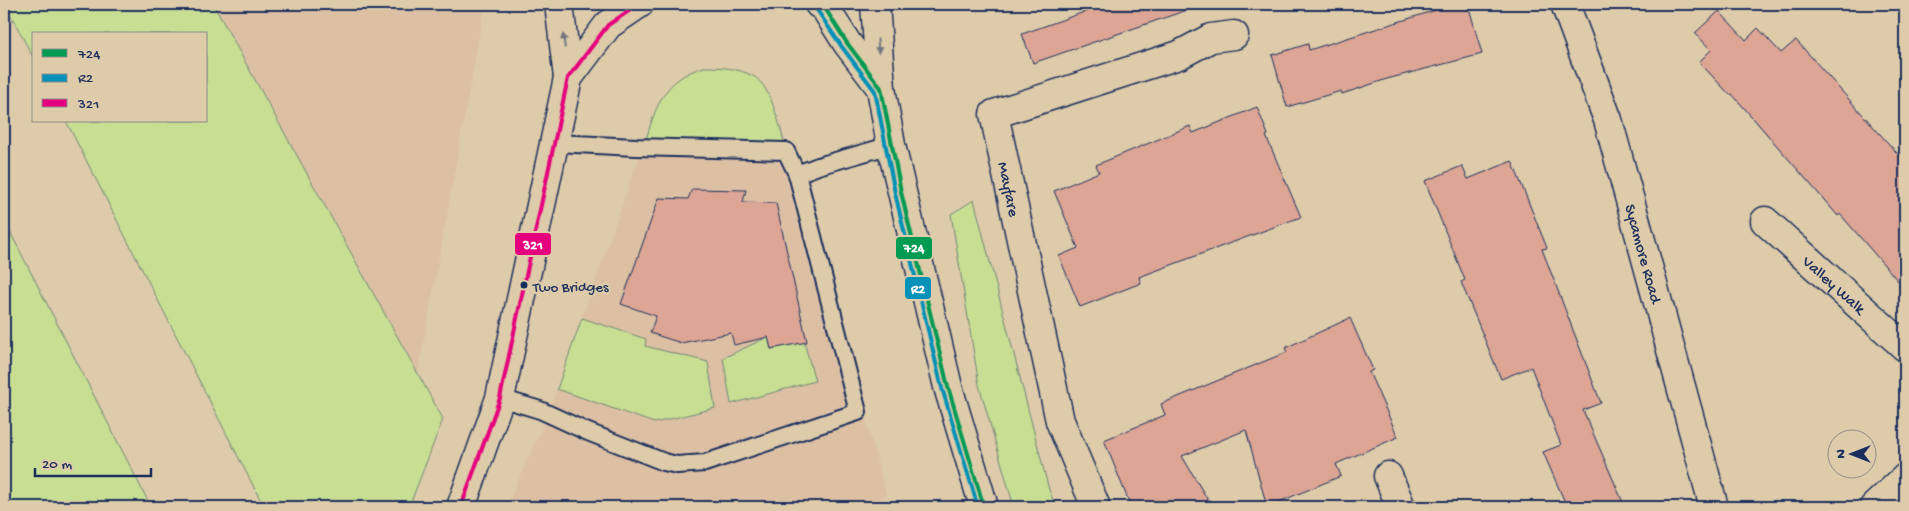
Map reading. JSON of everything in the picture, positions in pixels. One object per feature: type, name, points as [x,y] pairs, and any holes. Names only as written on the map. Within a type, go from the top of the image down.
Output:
[{"type":"street","points":[[461,507],[500,398],[568,78],[559,4]]},
{"type":"street","points":[[568,78],[608,25],[638,4]]},
{"type":"street","points":[[819,4],[823,5],[847,43],[881,88]]},
{"type":"street","points":[[874,4],[881,88],[891,145],[948,387],[984,507]]},
{"type":"street","name":"Sycamore Road","points":[[1565,4],[1608,120],[1714,507]]},
{"type":"street","name":"Mayfare","points":[[1096,507],[1060,421],[994,114],[1180,55],[1211,38],[1234,35]]},
{"type":"street","name":"Valley Walk","points":[[1765,221],[1905,347]]},
{"type":"street","points":[[1388,476],[1401,507]]},
{"type":"street","points":[[1874,507],[1905,478]]},
{"type":"lane","points":[[500,398],[540,410],[605,439],[664,462],[677,465],[705,463],[858,412],[797,174],[786,151],[636,147],[555,142]]},
{"type":"lane","points":[[797,174],[891,145]]},
{"type":"shaded area","points":[[213,4],[485,4],[418,374]]},
{"type":"shaded area","points":[[704,67],[736,69],[755,77],[769,97],[804,201],[887,496],[861,507],[506,507],[547,417],[659,101],[668,88],[682,76]]},
{"type":"green space","points":[[5,4],[213,4],[443,419],[409,507],[264,507],[67,122],[208,122],[208,32],[32,32],[32,55]]},
{"type":"green space","points":[[704,67],[723,68],[747,73],[760,82],[766,90],[776,113],[788,157],[645,143],[653,117],[663,96],[679,79],[690,72]]},
{"type":"green space","points":[[974,200],[1049,490],[1056,507],[1014,507],[979,385],[951,214]]},
{"type":"green space","points":[[4,220],[151,507],[11,507],[4,493]]},
{"type":"green space","points":[[582,318],[646,339],[645,346],[708,362],[715,408],[654,423],[557,389]]},
{"type":"green space","points":[[768,337],[771,349],[804,342],[815,381],[731,404],[723,358]]},
{"type":"building","points":[[1107,4],[1189,4],[1190,9],[1033,63],[1022,34]]},
{"type":"building","points":[[1455,4],[1468,4],[1482,54],[1387,79],[1342,94],[1341,91],[1287,107],[1272,55],[1308,44],[1309,50]]},
{"type":"building","points":[[1719,11],[1746,40],[1758,28],[1781,53],[1796,40],[1905,162],[1905,289],[1840,214],[1838,216],[1732,94],[1730,95],[1699,62],[1711,50],[1695,33]]},
{"type":"building","points":[[1257,107],[1268,135],[1266,136],[1301,217],[1139,277],[1141,283],[1080,307],[1059,256],[1078,248],[1054,191],[1099,172],[1096,165],[1190,126],[1193,133]]},
{"type":"building","points":[[1512,161],[1547,248],[1542,249],[1601,403],[1583,410],[1625,507],[1567,507],[1543,452],[1561,445],[1531,367],[1501,379],[1461,282],[1465,280],[1425,181],[1462,166],[1468,179]]},
{"type":"building","points":[[692,189],[746,190],[743,202],[776,203],[807,342],[771,349],[768,337],[734,345],[731,333],[681,343],[650,333],[656,316],[621,304],[659,198],[688,199]]},
{"type":"building","points":[[1350,318],[1373,370],[1369,372],[1398,437],[1336,464],[1341,476],[1267,507],[1246,430],[1182,456],[1212,507],[1131,507],[1104,440],[1165,415],[1161,404],[1287,352],[1285,348]]},
{"type":"transit line","name":"321","points":[[461,507],[500,398],[568,78],[608,25],[639,4]]},
{"type":"transit line","name":"724","points":[[819,4],[823,5],[847,43],[881,88],[901,192],[948,387],[984,507]]},
{"type":"transit line","name":"R2","points":[[817,10],[875,91],[895,193],[942,388],[978,507]]},
{"type":"place","name":"Two Bridges","points":[[524,285]]}]
